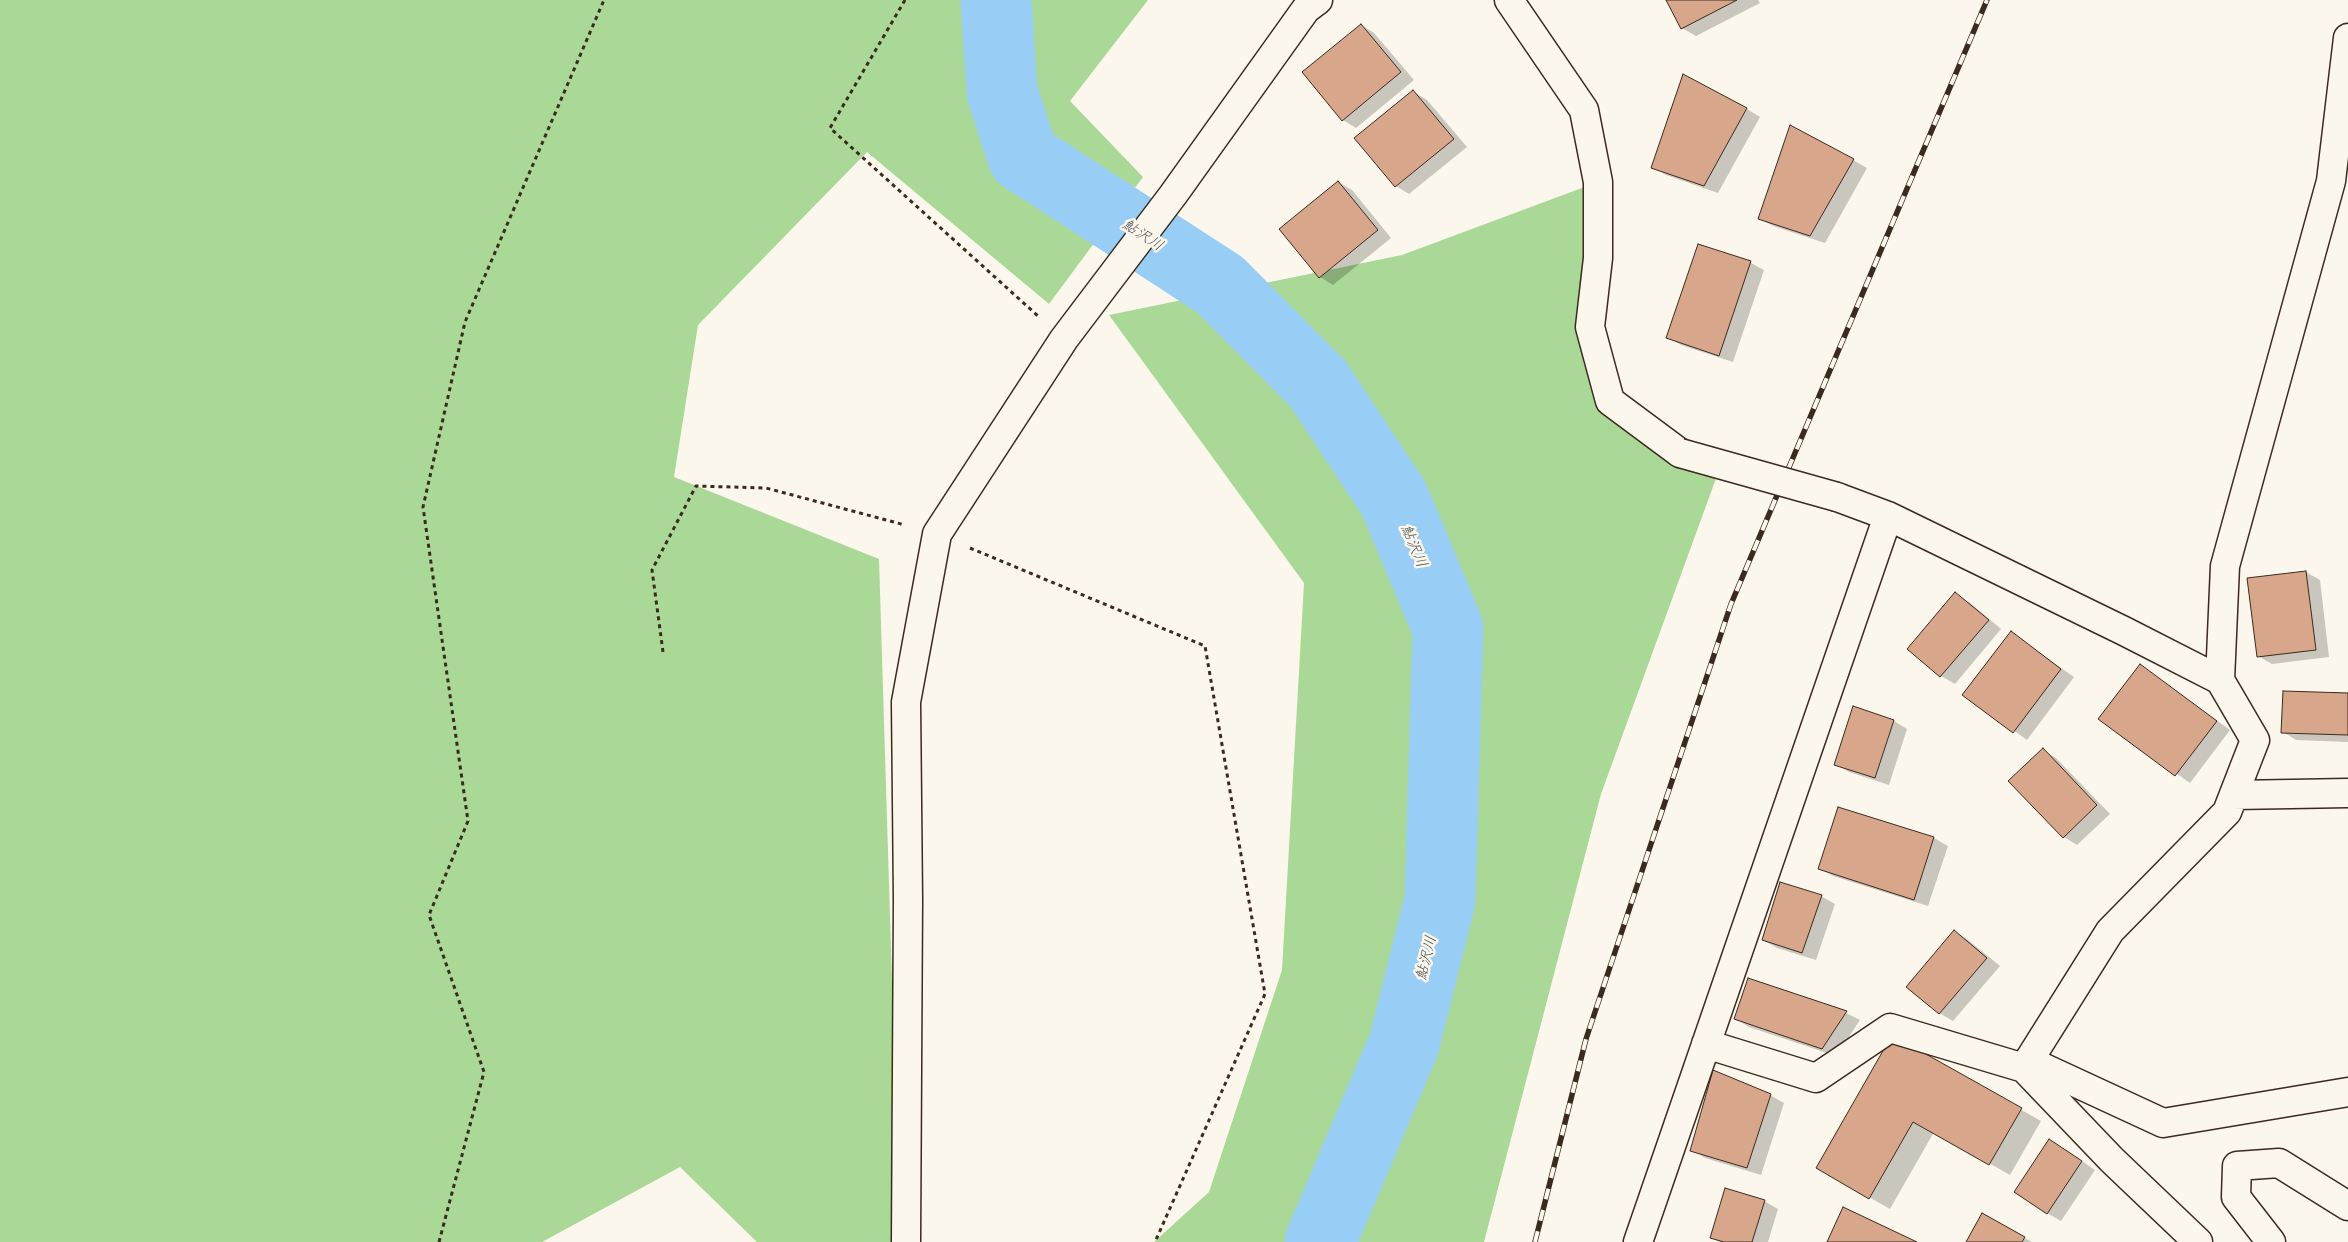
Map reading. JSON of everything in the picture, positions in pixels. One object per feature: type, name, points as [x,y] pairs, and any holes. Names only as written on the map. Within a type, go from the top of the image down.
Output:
[{"type":"street","points":[[906,1242],[908,900],[906,702],[937,534],[1064,339],[1173,195],[1306,9],[1318,0]]},
{"type":"street","points":[[1509,0],[1584,110],[1598,182],[1598,258],[1590,327],[1610,401],[1680,452],[1837,497],[1888,516],[2220,680],[2255,740],[2227,812],[2110,931],[2027,1064]]},
{"type":"street","points":[[2220,680],[2225,566],[2331,181],[2348,38]]},
{"type":"street","points":[[1638,1242],[1888,516]]},
{"type":"street","points":[[2234,795],[2348,793]]},
{"type":"street","points":[[1706,1044],[1816,1078],[1890,1028],[2027,1064],[2163,1123],[2348,1092]]},
{"type":"street","points":[[2027,1064],[2112,1160],[2198,1242]]},
{"type":"street","points":[[2270,1242],[2236,1197],[2237,1166],[2278,1163],[2348,1206]]},
{"type":"path","points":[[439,1242],[484,1072],[429,916],[468,821],[423,508],[465,322],[604,0]]},
{"type":"path","points":[[905,0],[830,128],[1064,339]]},
{"type":"path","points":[[663,652],[652,570],[696,486],[766,488],[937,534],[1205,646],[1265,994],[1155,1242]]},
{"type":"green space","points":[[0,0],[1148,0],[1070,101],[1143,177],[1049,304],[867,152],[698,325],[674,477],[879,559],[900,1242],[757,1242],[680,1167],[542,1242],[0,1242]]},
{"type":"green space","points":[[1598,182],[1598,258],[1610,401],[1718,473],[1601,794],[1484,1242],[1154,1242],[1209,1192],[1282,970],[1304,583],[1109,315],[1402,255]]},
{"type":"building","points":[[1666,0],[1737,0],[1681,29]]},
{"type":"building","points":[[1361,24],[1401,72],[1342,121],[1302,72]]},
{"type":"building","points":[[1683,74],[1747,108],[1704,186],[1651,168]]},
{"type":"building","points":[[1413,90],[1454,139],[1395,187],[1354,138]]},
{"type":"building","points":[[1790,125],[1854,159],[1810,236],[1758,219]]},
{"type":"building","points":[[1338,181],[1378,230],[1319,278],[1279,229]]},
{"type":"building","points":[[1698,244],[1751,261],[1719,356],[1666,338]]},
{"type":"building","points":[[2306,571],[2316,650],[2257,657],[2247,578]]},
{"type":"building","points":[[1955,592],[1989,620],[1940,677],[1907,649]]},
{"type":"building","points":[[2011,631],[2061,669],[2013,733],[1962,695]]},
{"type":"building","points":[[2140,664],[2217,721],[2175,776],[2098,719]]},
{"type":"building","points":[[2283,691],[2348,693],[2348,735],[2281,733]]},
{"type":"building","points":[[1853,706],[1894,720],[1875,778],[1834,765]]},
{"type":"building","points":[[2043,748],[2097,805],[2063,838],[2008,781]]},
{"type":"building","points":[[1838,807],[1934,837],[1914,900],[1818,869]]},
{"type":"building","points":[[1780,882],[1822,895],[1802,953],[1762,940]]},
{"type":"building","points":[[1954,930],[1987,958],[1939,1014],[1906,987]]},
{"type":"building","points":[[1748,978],[1847,1011],[1822,1049],[1734,1019]]},
{"type":"building","points":[[1892,1035],[2022,1108],[1989,1165],[1913,1122],[1869,1199],[1816,1168]]},
{"type":"building","points":[[1713,1070],[1771,1094],[1747,1168],[1690,1151]]},
{"type":"building","points":[[2049,1139],[2082,1161],[2047,1214],[2014,1192]]},
{"type":"building","points":[[1725,1188],[1765,1200],[1752,1242],[1724,1242],[1710,1238]]},
{"type":"building","points":[[1843,1207],[1917,1242],[1827,1242]]},
{"type":"building","points":[[1982,1213],[2025,1237],[2022,1242],[1966,1242]]},
{"type":"waterway","name":"鮎沢川","points":[[996,0],[1002,92],[1023,157],[1220,285],[1318,384],[1394,499],[1448,628],[1440,900],[1404,1044],[1320,1242]]},
{"type":"railway","points":[[1535,1242],[1586,1039],[1731,604],[1987,0]]}]
